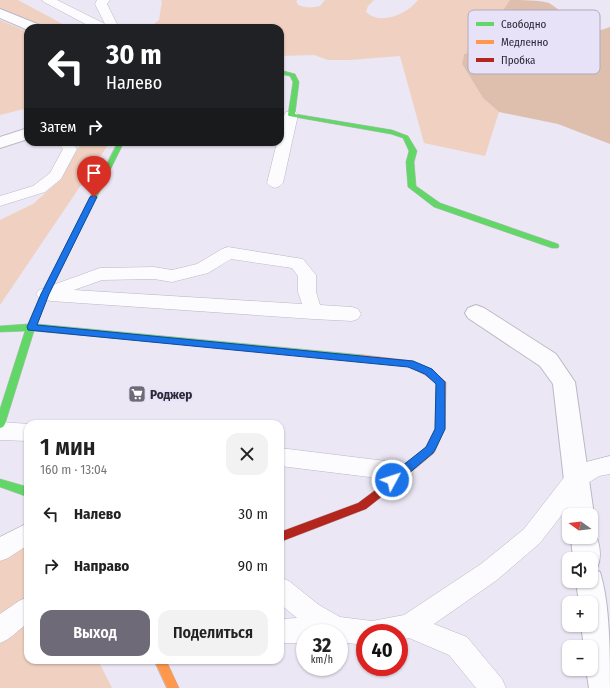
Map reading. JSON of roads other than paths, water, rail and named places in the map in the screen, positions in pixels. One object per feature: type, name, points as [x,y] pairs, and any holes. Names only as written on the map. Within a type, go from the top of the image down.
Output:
[{"type":"street","points":[[0,13],[25,24]]},
{"type":"street","points":[[284,73],[293,75],[296,82],[292,115],[392,132],[406,137],[413,150],[410,162],[412,187],[437,205],[555,246]]},
{"type":"street","points":[[0,143],[24,134]]},
{"type":"street","points":[[0,424],[31,327],[45,294],[119,146]]},
{"type":"street","points":[[476,313],[548,360],[564,382],[581,508]]},
{"type":"street","points":[[0,329],[31,327],[410,363],[428,372],[440,382],[440,429],[430,450],[362,506],[284,535]]},
{"type":"street","points":[[0,483],[24,491]]},
{"type":"street","points":[[591,588],[604,688]]},
{"type":"street","points":[[162,664],[173,688]]},
{"type":"lane","points":[[48,0],[94,24]]},
{"type":"lane","points":[[104,0],[101,4],[111,24]]},
{"type":"lane","points":[[284,145],[292,115]]},
{"type":"lane","points":[[0,201],[39,189],[56,176],[70,149],[68,146]]},
{"type":"lane","points":[[274,183],[284,146]]},
{"type":"lane","points":[[45,294],[100,274],[154,273],[172,276],[202,269],[228,254],[297,263],[307,275],[306,292],[313,312]]},
{"type":"lane","points":[[45,294],[352,314]]},
{"type":"lane","points":[[0,431],[24,432]]},
{"type":"lane","points":[[284,457],[402,472]]},
{"type":"lane","points":[[348,630],[372,633],[409,626],[489,572],[532,536],[577,478],[594,468],[610,465]]},
{"type":"lane","points":[[0,550],[24,535]]},
{"type":"lane","points":[[284,592],[310,613],[329,624]]},
{"type":"lane","points":[[0,631],[12,619],[24,612]]},
{"type":"lane","points":[[409,626],[458,646],[493,688]]},
{"type":"lane","points":[[284,631],[296,630]]},
{"type":"place","name":"Роджер","points":[[137,394]]}]
